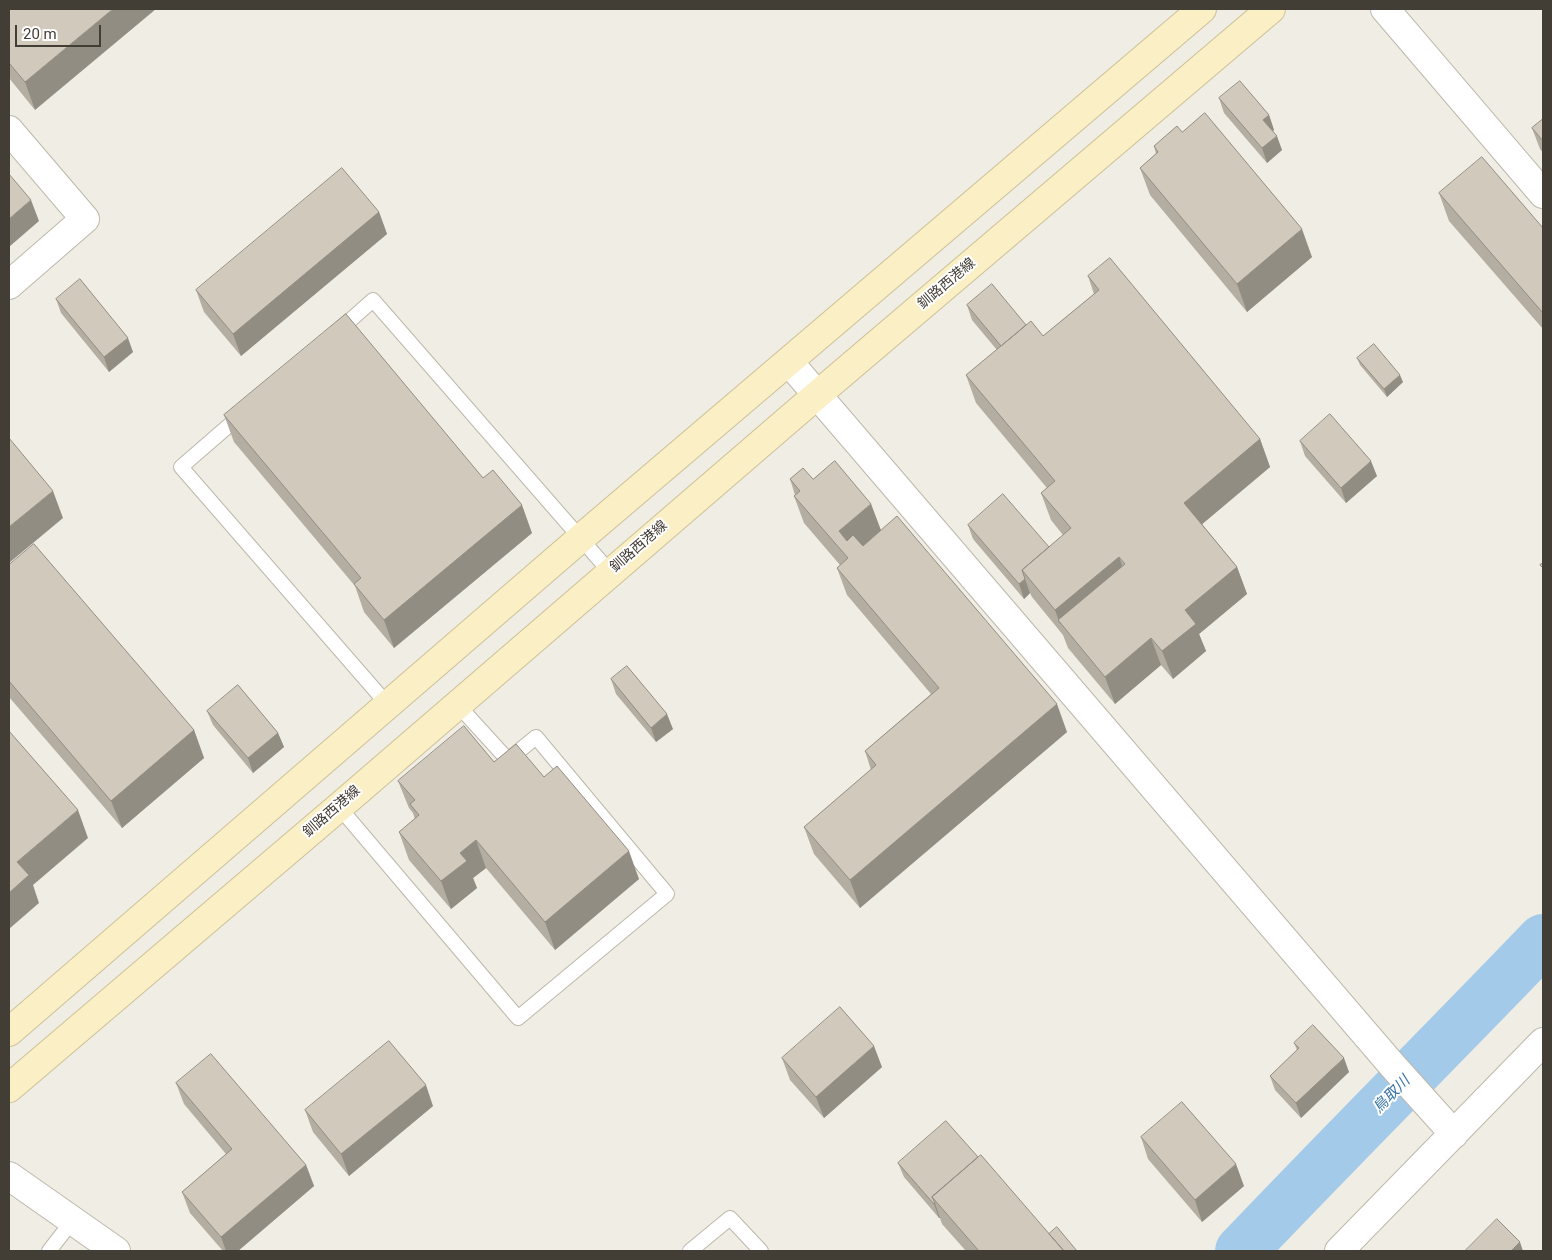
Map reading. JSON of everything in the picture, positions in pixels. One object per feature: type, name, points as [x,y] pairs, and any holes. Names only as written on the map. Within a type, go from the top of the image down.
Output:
[{"type":"main road","points":[[9,1032],[580,538],[1202,9]]},
{"type":"main road","name":"釧路西港線","points":[[9,1088],[339,807],[817,395],[1271,9]]},
{"type":"street","points":[[1385,9],[1543,194]]},
{"type":"street","points":[[9,130],[85,219],[9,285]]},
{"type":"street","points":[[788,362],[1392,1065],[1454,1134]]},
{"type":"street","points":[[1339,1251],[1454,1134],[1540,1052]]},
{"type":"street","points":[[9,1176],[116,1251]]},
{"type":"lane","points":[[329,338],[373,300],[610,572]]},
{"type":"lane","points":[[248,409],[181,467],[388,705]]},
{"type":"lane","points":[[339,807],[518,1018],[667,894],[536,737],[508,760],[458,704]]},
{"type":"lane","points":[[690,1251],[730,1218],[761,1251]]},
{"type":"lane","points":[[49,1251],[73,1220]]},
{"type":"building","points":[[9,9],[113,9],[25,82],[9,63]]},
{"type":"building","points":[[1240,81],[1269,115],[1263,120],[1277,136],[1262,148],[1219,98]]},
{"type":"building","points":[[1205,113],[1302,229],[1237,284],[1140,168],[1158,152],[1154,146],[1177,126],[1182,132]]},
{"type":"building","points":[[1543,119],[1543,141],[1532,128]]},
{"type":"building","points":[[1482,157],[1543,228],[1543,313],[1439,193]]},
{"type":"building","points":[[342,168],[379,212],[233,334],[196,290]]},
{"type":"building","points":[[9,174],[31,200],[9,219]]},
{"type":"building","points":[[1110,258],[1260,439],[1184,503],[1237,567],[1185,610],[1196,624],[1162,651],[1151,638],[1105,677],[1058,620],[1125,564],[1119,557],[1055,610],[1022,570],[1071,528],[1041,493],[1055,481],[966,375],[1031,321],[1043,336],[1099,290],[1088,276]]},
{"type":"building","points":[[80,279],[128,338],[104,357],[56,299]]},
{"type":"building","points":[[992,284],[1026,325],[1001,346],[967,305]]},
{"type":"building","points":[[346,314],[483,478],[493,470],[522,505],[384,620],[354,584],[361,578],[224,415]]},
{"type":"building","points":[[1374,344],[1400,375],[1384,389],[1357,358]]},
{"type":"building","points":[[1330,414],[1371,461],[1341,488],[1300,441]]},
{"type":"building","points":[[9,438],[53,491],[9,527]]},
{"type":"building","points":[[835,461],[871,504],[839,531],[847,541],[853,535],[863,546],[897,516],[1057,704],[850,880],[804,827],[876,765],[865,751],[939,688],[837,568],[848,558],[794,496],[800,491],[790,479],[803,468],[813,479]]},
{"type":"building","points":[[1003,494],[1049,547],[1022,570],[1025,579],[1019,584],[968,525]]},
{"type":"building","points":[[34,544],[194,730],[111,801],[9,681],[9,565]]},
{"type":"building","points":[[627,666],[667,714],[651,728],[611,679]]},
{"type":"building","points":[[238,685],[278,733],[248,758],[207,711]]},
{"type":"building","points":[[464,726],[494,762],[516,744],[544,777],[557,766],[629,851],[545,922],[476,840],[460,853],[467,861],[441,881],[399,832],[419,815],[410,804],[415,800],[398,781]]},
{"type":"building","points":[[9,731],[78,810],[17,862],[29,875],[9,893]]},
{"type":"building","points":[[840,1007],[874,1046],[816,1097],[782,1058]]},
{"type":"building","points":[[1313,1025],[1344,1058],[1296,1103],[1270,1076],[1299,1048],[1294,1043]]},
{"type":"building","points":[[389,1041],[426,1085],[341,1154],[305,1110]]},
{"type":"building","points":[[211,1054],[306,1165],[221,1237],[182,1192],[232,1149],[176,1083]]},
{"type":"building","points":[[1182,1102],[1236,1164],[1195,1200],[1141,1137]]},
{"type":"building","points":[[946,1121],[978,1157],[932,1197],[934,1204],[898,1163]]},
{"type":"building","points":[[981,1155],[1064,1251],[979,1251],[932,1197]]},
{"type":"building","points":[[1497,1219],[1520,1242],[1511,1251],[1465,1251]]},
{"type":"building","points":[[1057,1227],[1077,1251],[1064,1251],[1049,1234]]},
{"type":"waterway","name":"鳥取川","points":[[1241,1251],[1543,940]]}]
